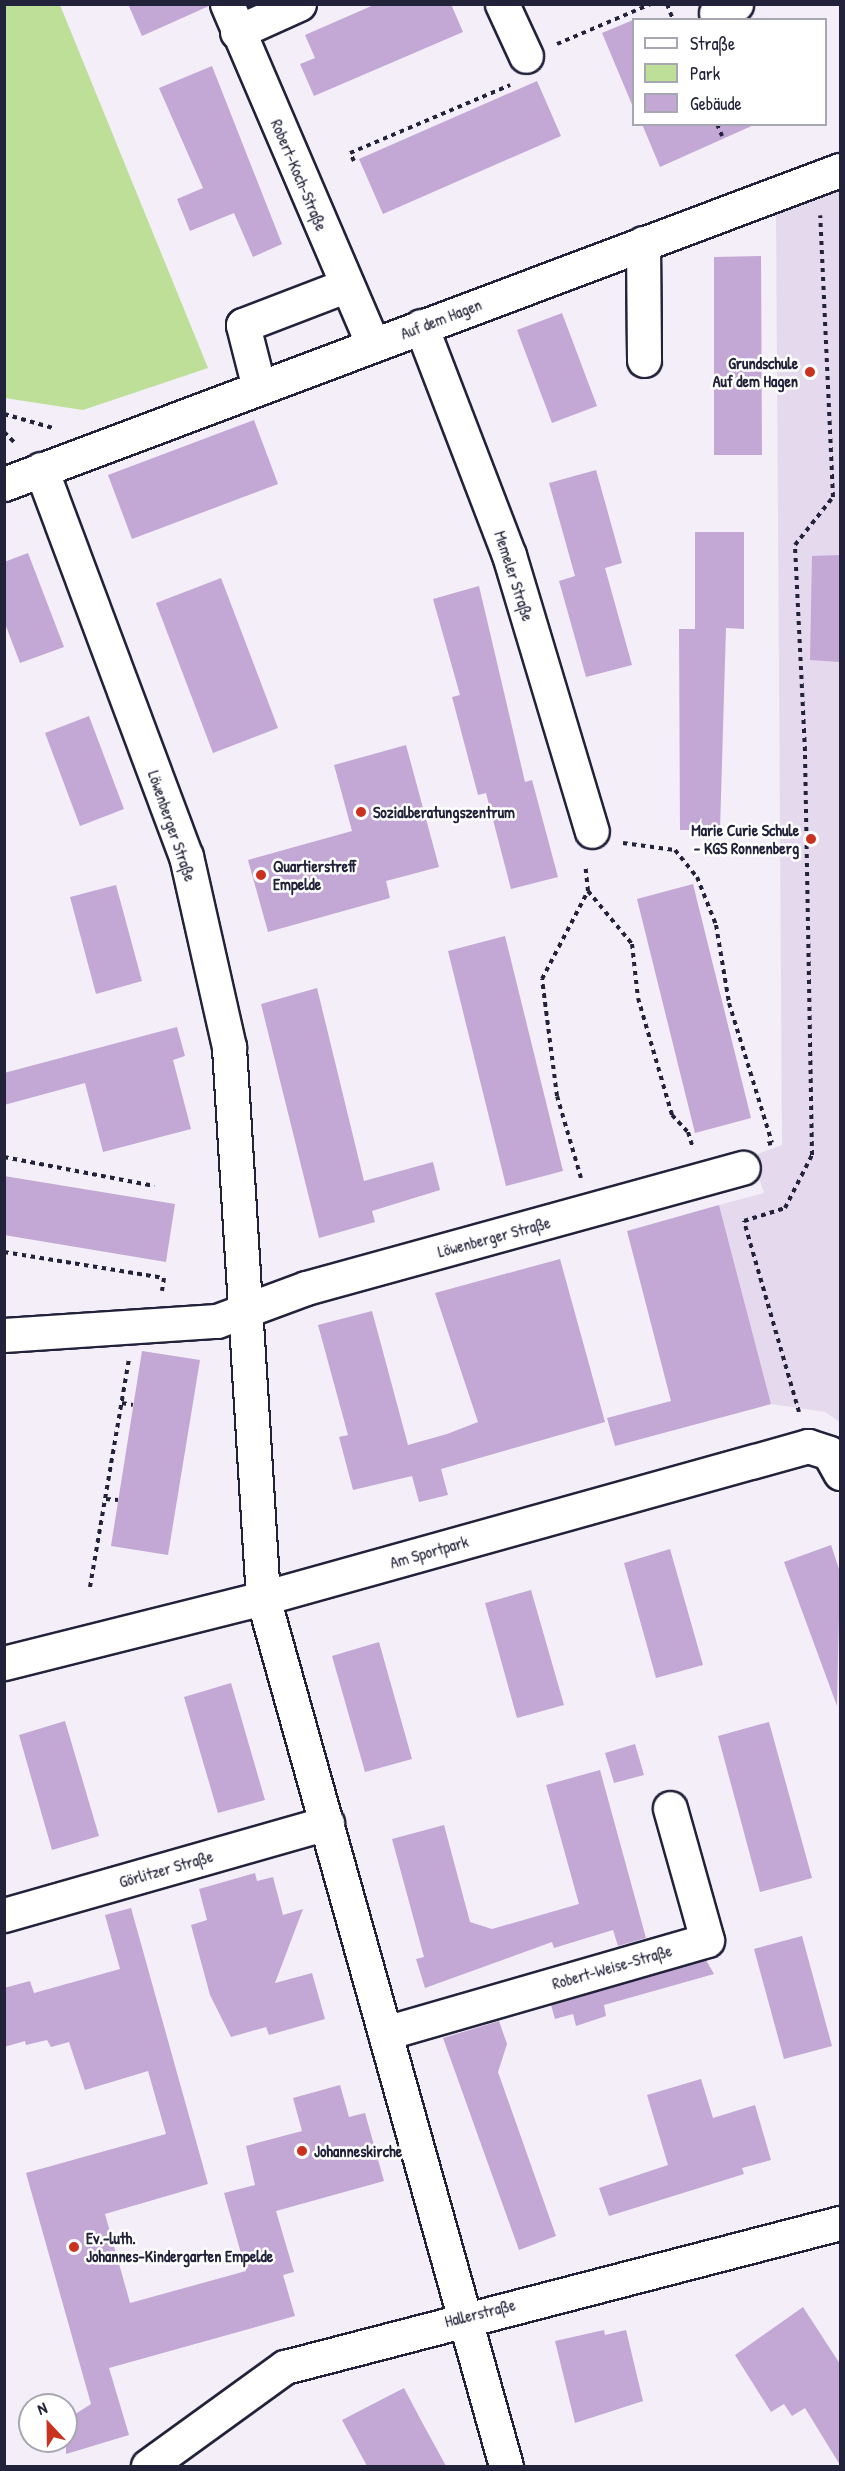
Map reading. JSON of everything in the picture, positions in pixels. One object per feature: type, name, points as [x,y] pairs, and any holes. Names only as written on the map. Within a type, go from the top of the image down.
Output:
[{"type":"street","points":[[232,18],[298,4]]},
{"type":"street","points":[[502,4],[526,56]]},
{"type":"street","name":"Robert-Koch-Straße","points":[[232,18],[373,345]]},
{"type":"street","name":"Auf dem Hagen","points":[[41,469],[830,174]]},
{"type":"street","points":[[643,243],[644,360]]},
{"type":"street","points":[[259,388],[243,325],[346,285]]},
{"type":"street","name":"Memeler Straße","points":[[421,326],[509,555],[600,843]]},
{"type":"street","points":[[4,484],[41,469]]},
{"type":"street","name":"Löwenberger Straße","points":[[41,469],[186,856],[229,1047],[263,1598]]},
{"type":"street","name":"Löwenberger Straße","points":[[4,1335],[144,1328],[217,1321],[247,1310],[589,1210],[743,1168]]},
{"type":"street","points":[[808,1446],[829,1453],[840,1473]]},
{"type":"street","name":"Am Sportpark","points":[[4,1664],[263,1598],[808,1446]]},
{"type":"street","points":[[263,1598],[506,2466]]},
{"type":"street","name":"Robert-Weise-Straße","points":[[385,2033],[707,1940],[670,1808]]},
{"type":"street","name":"Görlitzer Straße","points":[[4,1915],[327,1822]]},
{"type":"street","name":"Hallerstraße","points":[[148,2466],[285,2367],[464,2317],[840,2225]]},
{"type":"path","points":[[354,160],[350,153],[515,83],[526,56],[651,4]]},
{"type":"path","points":[[718,126],[722,136]]},
{"type":"path","points":[[808,1446],[744,1221],[785,1208],[812,1155],[805,751],[795,545],[833,497],[830,174]]},
{"type":"path","points":[[702,1179],[688,1132],[672,1115],[639,998],[632,944],[588,891],[584,864],[600,843],[648,842],[675,850],[697,877],[716,925],[729,1004],[772,1143],[746,1151],[743,1168]]},
{"type":"path","points":[[588,891],[542,979],[557,1096],[589,1210]]},
{"type":"path","points":[[4,1157],[154,1186]]},
{"type":"path","points":[[4,1252],[164,1278],[144,1328],[122,1403],[90,1587]]},
{"type":"path","points":[[122,1403],[133,1405]]},
{"type":"path","points":[[106,1498],[118,1500]]},
{"type":"shaded area","name":"Marie Curie Schule - KGS Ronnenberg","points":[[840,187],[840,1422],[825,1412],[771,1404],[719,1205],[764,1193],[752,1156],[782,1145],[776,211]]},
{"type":"green space","points":[[4,5],[60,5],[208,368],[83,410],[5,398]]},
{"type":"building","points":[[128,4],[209,4],[209,6],[142,36]]},
{"type":"building","points":[[376,4],[451,4],[463,32],[314,96],[300,64],[315,58],[305,35]]},
{"type":"building","points":[[632,20],[632,105],[602,33]]},
{"type":"building","points":[[212,66],[282,244],[253,257],[234,213],[190,231],[177,199],[203,188],[159,88]]},
{"type":"building","points":[[537,81],[561,136],[383,214],[359,159]]},
{"type":"building","points":[[643,126],[752,126],[660,167]]},
{"type":"building","points":[[761,256],[762,455],[714,455],[714,257]]},
{"type":"building","points":[[562,313],[597,406],[552,423],[517,330]]},
{"type":"building","points":[[254,420],[278,484],[132,539],[108,475]]},
{"type":"building","points":[[596,470],[622,563],[605,568],[632,665],[586,677],[559,581],[575,576],[549,483]]},
{"type":"building","points":[[695,532],[744,532],[744,629],[726,628],[720,830],[680,830],[679,629],[695,629]]},
{"type":"building","points":[[28,553],[64,647],[20,663],[4,621],[4,562]]},
{"type":"building","points":[[840,555],[840,662],[810,660],[812,556]]},
{"type":"building","points":[[221,578],[278,728],[213,753],[156,603]]},
{"type":"building","points":[[479,586],[525,782],[532,780],[558,877],[511,889],[486,793],[478,795],[452,697],[460,695],[433,599]]},
{"type":"building","points":[[89,716],[124,809],[80,826],[45,733]]},
{"type":"building","points":[[406,745],[439,867],[386,881],[390,898],[268,932],[248,860],[352,831],[334,765]]},
{"type":"building","points":[[693,884],[751,1118],[695,1133],[637,899]]},
{"type":"building","points":[[116,885],[142,981],[96,994],[70,897]]},
{"type":"building","points":[[505,936],[563,1171],[506,1186],[448,951]]},
{"type":"building","points":[[317,988],[364,1181],[433,1162],[440,1190],[372,1211],[375,1222],[319,1238],[261,1004]]},
{"type":"building","points":[[177,1027],[185,1056],[173,1060],[191,1129],[103,1152],[85,1083],[4,1105],[4,1073]]},
{"type":"building","points":[[4,1176],[175,1204],[166,1262],[4,1235]]},
{"type":"building","points":[[719,1205],[771,1404],[615,1446],[607,1418],[671,1401],[627,1231]]},
{"type":"building","points":[[560,1259],[605,1422],[441,1469],[448,1495],[419,1502],[412,1476],[353,1490],[339,1437],[348,1435],[318,1325],[372,1311],[408,1445],[478,1422],[435,1293]]},
{"type":"building","points":[[142,1351],[200,1360],[168,1555],[111,1546]]},
{"type":"building","points":[[831,1545],[840,1572],[837,1706],[784,1562]]},
{"type":"building","points":[[670,1549],[703,1665],[656,1678],[624,1563]]},
{"type":"building","points":[[531,1590],[564,1705],[517,1718],[485,1603]]},
{"type":"building","points":[[379,1642],[412,1759],[365,1772],[332,1656]]},
{"type":"building","points":[[231,1683],[265,1800],[218,1813],[184,1697]]},
{"type":"building","points":[[65,1721],[99,1836],[52,1850],[19,1735]]},
{"type":"building","points":[[769,1722],[812,1878],[760,1892],[718,1736]]},
{"type":"building","points":[[635,1744],[644,1775],[614,1783],[605,1753]]},
{"type":"building","points":[[600,1770],[646,1938],[618,1946],[613,1930],[554,1948],[552,1942],[425,1988],[416,1959],[424,1957],[392,1839],[444,1825],[470,1922],[492,1929],[579,1904],[546,1785]]},
{"type":"building","points":[[255,1873],[257,1881],[273,1877],[283,1915],[303,1909],[275,1983],[312,1973],[325,2019],[269,2035],[266,2027],[231,2037],[210,1995],[191,1925],[207,1920],[199,1889]]},
{"type":"building","points":[[131,1908],[208,2184],[105,2214],[130,2303],[246,2271],[224,2193],[255,2185],[246,2146],[302,2131],[293,2098],[340,2085],[349,2117],[365,2113],[384,2181],[276,2211],[294,2272],[283,2275],[295,2316],[109,2368],[129,2435],[78,2450],[78,2412],[91,2404],[26,2173],[166,2134],[148,2071],[85,2090],[69,2042],[51,2047],[47,2040],[26,2045],[25,2041],[4,2047],[4,1988],[30,1981],[34,1993],[120,1969],[105,1915]]},
{"type":"building","points":[[802,1936],[832,2046],[784,2059],[754,1949]]},
{"type":"building","points":[[706,1960],[714,1974],[604,2005],[606,2016],[576,2026],[573,2014],[555,2019],[551,2005]]},
{"type":"building","points":[[499,2021],[507,2044],[498,2072],[556,2236],[519,2250],[443,2038]]},
{"type":"building","points":[[701,2079],[713,2118],[755,2105],[771,2160],[742,2168],[744,2174],[609,2216],[599,2188],[668,2165],[647,2095]]},
{"type":"building","points":[[803,2307],[840,2364],[840,2465],[805,2408],[792,2416],[784,2404],[771,2412],[735,2355]]},
{"type":"building","points":[[604,2330],[605,2335],[626,2330],[643,2401],[575,2423],[555,2341]]},
{"type":"building","points":[[404,2388],[446,2466],[367,2466],[342,2420]]},
{"type":"place","name":"Grundschule Auf dem Hagen","points":[[810,372]]},
{"type":"place","name":"Sozialberatungszentrum","points":[[361,812]]},
{"type":"place","name":"Marie Curie Schule - KGS Ronnenberg","points":[[811,839]]},
{"type":"place","name":"Quartierstreff Empelde","points":[[261,875]]},
{"type":"place","name":"Johanneskirche","points":[[302,2151]]},
{"type":"place","name":"Ev.-luth. Johannes-Kindergarten Empelde","points":[[74,2247]]}]
